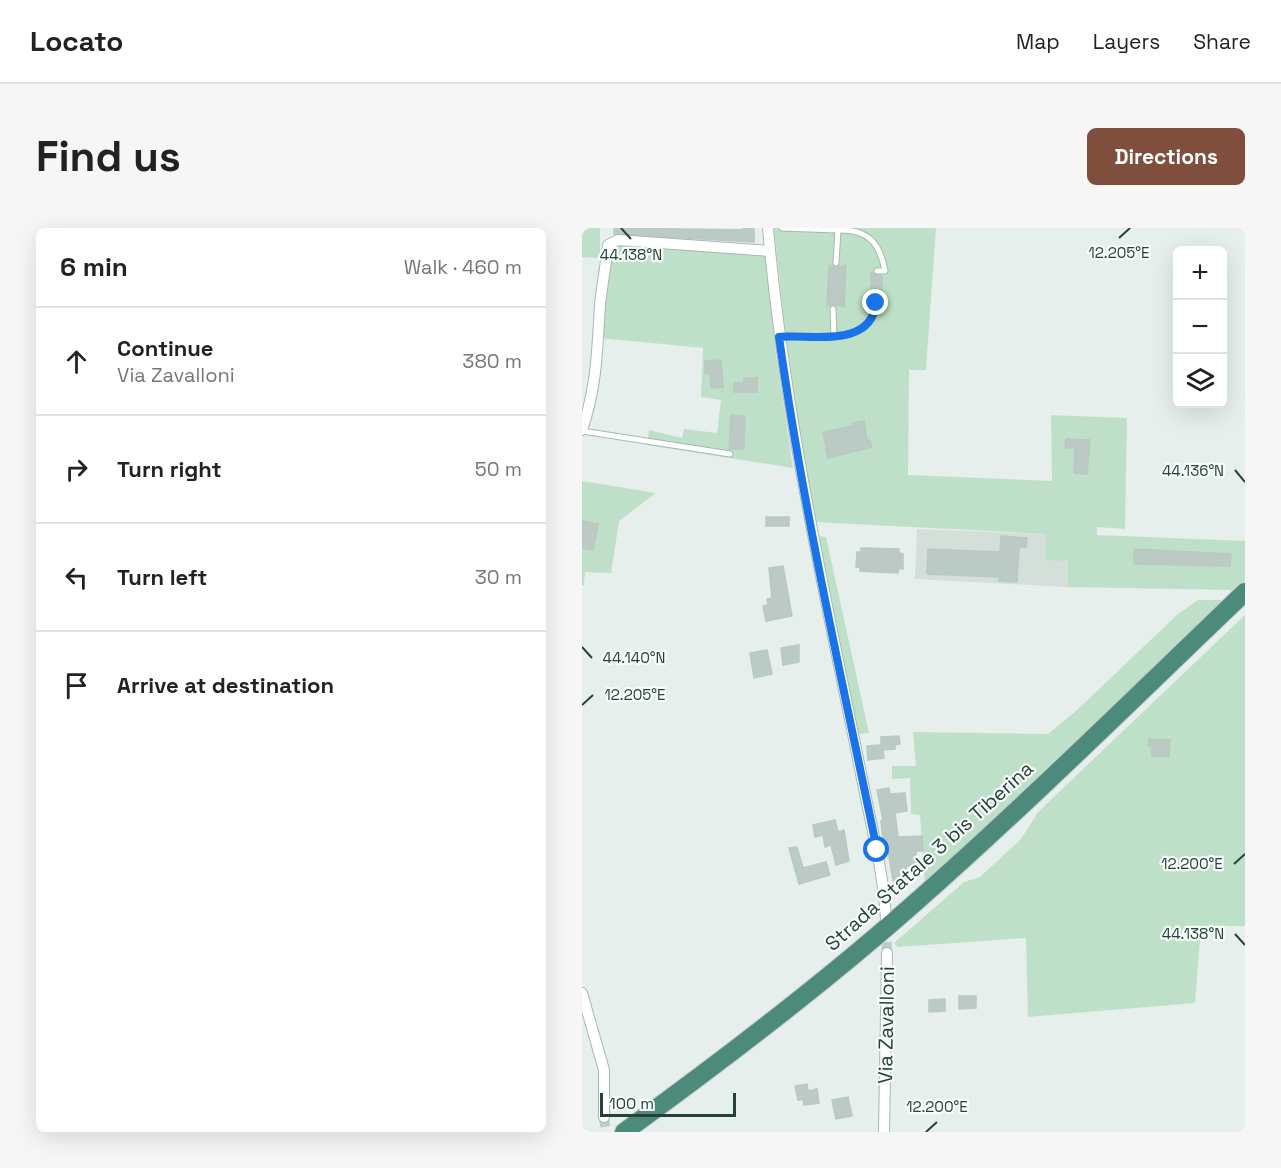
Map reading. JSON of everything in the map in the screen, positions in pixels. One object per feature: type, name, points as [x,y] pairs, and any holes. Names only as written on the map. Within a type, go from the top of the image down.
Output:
[{"type":"highway","name":"Strada Statale 3 bis Tiberina","points":[[642,1132],[777,1031],[914,918],[1032,810],[1219,624],[1245,592]]},
{"type":"highway","name":"Strada Statale 3 bis Tiberina","points":[[624,1132],[762,1029],[908,909],[1219,624],[1245,606]]},
{"type":"street","points":[[768,228],[788,401],[877,850],[885,895],[886,919]]},
{"type":"street","points":[[582,431],[596,377],[601,302],[608,245],[618,240],[770,251]]},
{"type":"street","name":"Via Zavalloni","points":[[884,1132],[887,953]]},
{"type":"street","points":[[582,993],[604,1070],[604,1117]]},
{"type":"lane","points":[[782,228],[863,233],[874,242],[882,256],[885,271],[878,271]]},
{"type":"lane","points":[[836,263],[838,230]]},
{"type":"lane","points":[[779,337],[834,337],[853,334],[873,318],[876,303]]},
{"type":"lane","points":[[832,309],[834,337]]},
{"type":"lane","points":[[582,431],[730,454]]},
{"type":"shaded area","points":[[917,529],[1046,534],[1068,561],[1067,587],[915,579]]},
{"type":"green space","points":[[582,228],[600,228],[600,258],[582,257]]},
{"type":"green space","points":[[774,228],[936,228],[926,370],[909,370],[908,475],[1052,481],[1051,415],[1127,418],[1125,529],[1097,527],[1097,535],[1245,541],[1245,580],[1235,590],[1067,587],[1068,561],[1046,560],[1046,534],[815,522],[789,368]]},
{"type":"green space","points":[[610,245],[766,253],[776,354],[793,468],[647,445],[649,430],[682,438],[684,429],[717,433],[721,400],[701,397],[703,348],[600,338]]},
{"type":"green space","points":[[582,481],[656,493],[619,521],[611,573],[585,572],[584,585],[582,585]]},
{"type":"green space","points":[[817,536],[826,537],[869,733],[858,734]]},
{"type":"green space","points":[[1198,600],[1224,600],[925,884],[920,815],[911,814],[910,778],[892,779],[892,766],[916,766],[913,732],[1048,734],[1076,711],[1178,614]]},
{"type":"green space","points":[[1245,615],[1245,926],[1201,926],[1195,1003],[1028,1017],[1026,938],[898,947],[894,943],[964,882],[980,877],[1021,839],[1038,812]]},
{"type":"building","points":[[614,228],[743,230],[743,228],[754,228],[754,242],[614,234]]},
{"type":"building","points":[[829,265],[836,268],[846,265],[844,307],[833,304],[827,306]]},
{"type":"building","points":[[871,273],[882,276],[882,300],[876,298],[871,300]]},
{"type":"building","points":[[721,360],[723,387],[711,388],[710,373],[705,373],[705,361]]},
{"type":"building","points":[[744,378],[757,378],[757,392],[734,392],[734,383],[744,383]]},
{"type":"building","points":[[731,415],[745,416],[744,449],[729,449]]},
{"type":"building","points":[[864,421],[867,440],[870,440],[872,447],[828,458],[823,432],[853,426],[852,423]]},
{"type":"building","points":[[1066,439],[1090,440],[1087,474],[1074,473],[1075,448],[1065,448]]},
{"type":"building","points":[[766,517],[789,517],[789,526],[766,526]]},
{"type":"building","points":[[582,521],[598,524],[593,550],[582,548]]},
{"type":"building","points":[[1001,536],[1027,538],[1026,547],[1019,547],[1017,582],[999,581],[999,577],[927,574],[928,549],[1000,552]]},
{"type":"building","points":[[861,548],[899,549],[899,553],[903,554],[903,569],[899,568],[898,573],[860,571],[860,567],[856,567],[857,552],[861,552]]},
{"type":"building","points":[[1134,549],[1231,554],[1230,566],[1134,564]]},
{"type":"building","points":[[783,566],[792,616],[766,621],[763,606],[768,605],[767,599],[772,598],[769,568]]},
{"type":"building","points":[[799,645],[799,662],[783,665],[781,648]]},
{"type":"building","points":[[767,650],[772,674],[754,678],[750,653]]},
{"type":"building","points":[[899,736],[900,744],[895,745],[895,749],[883,750],[884,758],[868,760],[867,746],[881,745],[881,737]]},
{"type":"building","points":[[1149,739],[1170,740],[1169,757],[1152,756],[1152,747],[1148,746]]},
{"type":"building","points":[[889,788],[890,794],[905,793],[907,811],[895,813],[898,837],[922,836],[923,851],[916,851],[917,866],[906,866],[909,879],[893,881],[886,839],[883,840],[881,821],[883,820],[877,790]]},
{"type":"building","points":[[835,820],[838,832],[844,830],[849,861],[836,865],[831,845],[825,847],[823,835],[815,837],[813,825]]},
{"type":"building","points":[[797,847],[803,868],[826,862],[830,875],[799,884],[789,848]]},
{"type":"building","points":[[959,996],[976,996],[976,1008],[959,1009]]},
{"type":"building","points":[[945,999],[945,1011],[929,1012],[929,1000]]},
{"type":"building","points":[[807,1084],[808,1091],[817,1089],[819,1103],[804,1105],[803,1099],[798,1100],[795,1086]]},
{"type":"building","points":[[848,1097],[852,1116],[836,1119],[832,1100]]},
{"type":"tunnel","points":[[886,927],[887,953]]},
{"type":"tunnel","points":[[604,1117],[606,1132]]},
{"type":"route","points":[[876,303],[873,318],[853,334],[834,337],[779,337],[788,401],[831,628],[877,850]]}]
